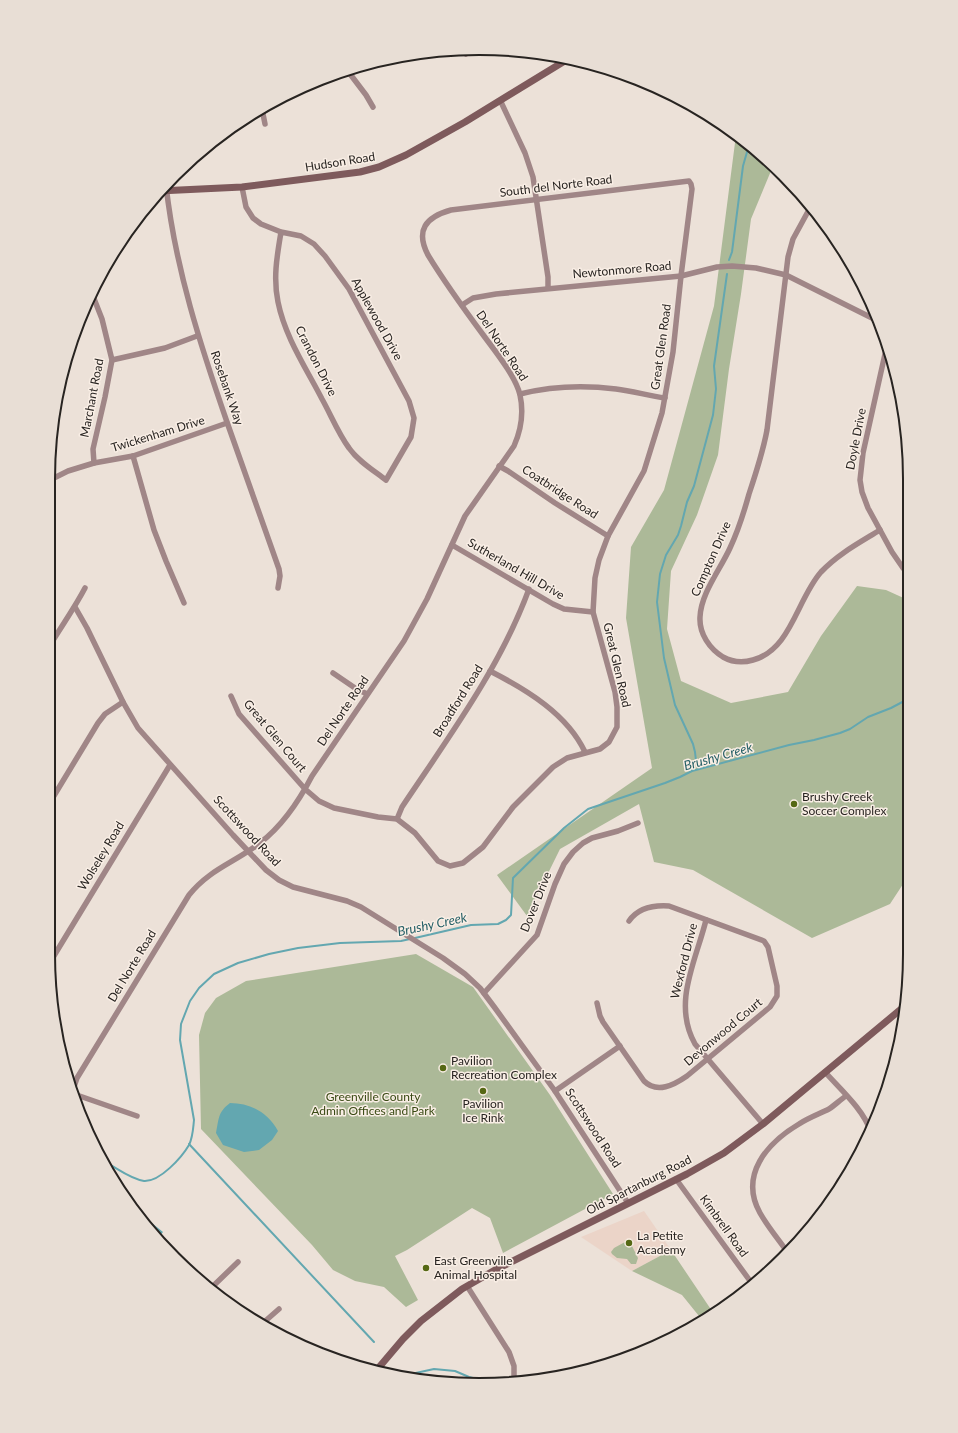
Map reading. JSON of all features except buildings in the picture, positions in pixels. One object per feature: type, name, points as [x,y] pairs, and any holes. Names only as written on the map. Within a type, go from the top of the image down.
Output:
[{"type":"main road","name":"Hudson Road","points":[[170,189],[214,189],[242,187],[379,168],[406,156],[501,102],[562,63]]},
{"type":"main road","name":"Old Spartanburg Road","points":[[380,1366],[403,1339],[422,1320],[438,1306],[467,1286],[498,1268],[676,1179],[724,1153],[763,1124],[899,1011]]},
{"type":"street","points":[[351,75],[374,107]]},
{"type":"street","points":[[501,102],[525,153],[533,177],[548,276],[548,288]]},
{"type":"street","points":[[263,114],[265,124]]},
{"type":"street","name":"South del Norte Road","points":[[462,305],[434,266],[424,249],[423,234],[429,221],[439,214],[451,210],[689,182],[692,189],[681,276]]},
{"type":"street","name":"Applewood Drive","points":[[242,187],[246,207],[253,218],[261,224],[281,232],[301,236],[314,244],[325,256],[349,289],[409,401],[414,418],[411,437],[386,480]]},
{"type":"street","name":"Rosebank Way","points":[[165,194],[188,299],[198,336],[279,569],[280,576],[278,588]]},
{"type":"street","name":"Compton Drive","points":[[808,212],[793,238],[788,257],[765,441],[731,547],[702,604],[700,619],[702,633],[714,650],[729,660],[738,662],[753,660],[766,655],[776,647],[784,636],[809,588],[821,572],[840,555],[880,530]]},
{"type":"street","name":"Crandon Drive","points":[[281,232],[275,280],[278,302],[292,343],[349,448],[364,464],[386,480]]},
{"type":"street","name":"Newtonmore Road","points":[[462,305],[473,298],[482,296],[548,288],[681,276],[725,266],[756,268],[786,275],[871,318]]},
{"type":"street","name":"Great Glen Road","points":[[397,819],[415,833],[438,861],[446,866],[455,866],[468,860],[483,847],[513,807],[553,767],[567,758],[600,748],[610,742],[615,733],[618,719],[615,692],[593,612],[596,571],[608,536],[644,471],[660,422],[673,352],[681,276]]},
{"type":"street","name":"Marchant Road","points":[[94,463],[93,449],[112,360],[104,325],[95,300]]},
{"type":"street","name":"Del Norte Road","points":[[75,1083],[80,1072],[188,895],[208,876],[259,844],[279,824],[294,805],[414,623],[465,516],[514,446],[520,431],[522,414],[520,394],[513,378],[462,305]]},
{"type":"street","points":[[112,360],[165,348],[198,336]]},
{"type":"street","name":"Doyle Drive","points":[[885,356],[863,453],[860,486],[864,499],[880,530],[903,568]]},
{"type":"street","points":[[520,394],[549,388],[587,386],[618,389],[665,398]]},
{"type":"street","name":"Twickenham Drive","points":[[55,477],[68,471],[94,463],[133,456],[227,423]]},
{"type":"street","points":[[133,456],[154,530],[184,603]]},
{"type":"street","name":"Coatbridge Road","points":[[500,466],[608,536]]},
{"type":"street","name":"Sutherland Hill Drive","points":[[452,545],[560,608],[593,612]]},
{"type":"street","points":[[55,637],[75,607],[85,588]]},
{"type":"street","name":"Broadford Road","points":[[397,819],[402,807],[452,732],[490,671],[501,651],[529,589]]},
{"type":"street","name":"Scottswood Road","points":[[75,607],[87,628],[123,702],[138,728],[248,850],[273,876],[286,884],[302,890],[347,901],[361,907],[465,974],[484,993],[555,1091],[628,1203]]},
{"type":"street","points":[[490,671],[532,695],[548,708],[574,732],[585,752]]},
{"type":"street","points":[[333,673],[355,688],[368,694]]},
{"type":"street","name":"Great Glen Court","points":[[231,696],[239,714],[305,789]]},
{"type":"street","points":[[55,794],[98,723],[105,714],[123,702]]},
{"type":"street","name":"Wolseley Road","points":[[55,954],[170,765]]},
{"type":"street","points":[[305,789],[319,801],[334,808],[378,817],[397,819]]},
{"type":"street","name":"Dover Drive","points":[[484,993],[537,935],[555,884],[564,864],[573,852],[582,843],[592,838],[618,831],[638,823]]},
{"type":"street","name":"Devonwood Court","points":[[597,1003],[603,1022],[644,1082],[649,1086],[656,1088],[666,1087],[679,1081],[708,1059],[770,1007],[775,1000],[777,991],[768,947],[765,942],[760,939],[675,908],[662,906],[643,909],[633,915],[629,921]]},
{"type":"street","name":"Wexford Drive","points":[[706,920],[687,988],[684,1008],[686,1022],[691,1037],[763,1124]]},
{"type":"street","points":[[555,1091],[620,1046]]},
{"type":"street","points":[[825,1072],[861,1113],[867,1125]]},
{"type":"street","points":[[80,1096],[138,1116]]},
{"type":"street","points":[[785,1248],[760,1213],[756,1203],[753,1184],[754,1172],[764,1154],[783,1134],[799,1123],[830,1108],[846,1096]]},
{"type":"street","name":"Kimbrell Road","points":[[676,1179],[750,1280]]},
{"type":"street","points":[[214,1285],[238,1262]]},
{"type":"street","points":[[467,1286],[509,1352],[514,1366],[514,1376]]},
{"type":"street","points":[[266,1320],[279,1309]]},
{"type":"shaded area","name":"La Petite Academy","points":[[644,1211],[671,1250],[632,1271],[581,1237]]},
{"type":"green space","points":[[735,142],[771,171],[751,219],[718,455],[697,515],[671,571],[667,629],[681,681],[731,703],[788,692],[821,636],[857,586],[886,590],[903,598],[903,884],[890,904],[812,938],[693,870],[654,862],[639,804],[560,849],[527,916],[497,875],[652,768],[626,618],[631,547],[664,490],[714,306]]},
{"type":"green space","name":"Greenville County Admin Offices and Park","points":[[416,954],[473,987],[550,1095],[613,1194],[503,1253],[490,1218],[472,1208],[407,1250],[395,1256],[418,1300],[406,1307],[384,1287],[355,1281],[333,1270],[312,1245],[201,1129],[199,1035],[205,1013],[216,998],[246,981]]},
{"type":"green space","points":[[625,1242],[630,1242],[638,1258],[636,1264],[631,1264],[627,1259],[617,1258],[611,1252],[614,1248]]},
{"type":"green space","points":[[671,1250],[711,1309],[699,1316],[682,1295],[632,1271]]},
{"type":"water","points":[[230,1103],[238,1103],[252,1107],[264,1114],[278,1131],[272,1140],[259,1150],[244,1152],[223,1145],[216,1133],[221,1112]]},
{"type":"water","points":[[151,1222],[163,1232],[161,1235]]},
{"type":"waterway","points":[[729,260],[732,252],[743,166],[747,151]]},
{"type":"waterway","points":[[692,771],[696,761],[695,752],[693,744],[675,705],[664,658],[657,602],[660,574],[666,555],[678,535],[687,502],[694,486],[713,415],[716,389],[714,366],[727,274]]},
{"type":"waterway","name":"Brushy Creek","points":[[415,938],[471,925],[498,924],[506,920],[511,915],[513,878],[564,828],[588,809],[665,783],[692,771],[840,733],[850,729],[868,717],[903,702]]},
{"type":"waterway","name":"Brushy Creek","points":[[112,1166],[139,1180],[150,1180],[170,1168],[189,1145],[194,1120],[180,1040],[181,1024],[190,1001],[199,988],[214,974],[238,963],[269,954],[298,948],[340,943],[401,941],[410,939]]},
{"type":"waterway","points":[[189,1144],[374,1342]]},
{"type":"waterway","points":[[416,1373],[434,1369],[455,1371],[472,1378]]},
{"type":"place","name":"Brushy Creek Soccer Complex","points":[[794,804]]},
{"type":"place","name":"Pavilion Recreation Complex","points":[[443,1068]]},
{"type":"place","name":"Pavilion Ice Rink","points":[[483,1091]]},
{"type":"place","name":"La Petite Academy","points":[[629,1243]]},
{"type":"place","name":"East Greenville Animal Hospital","points":[[426,1268]]}]
